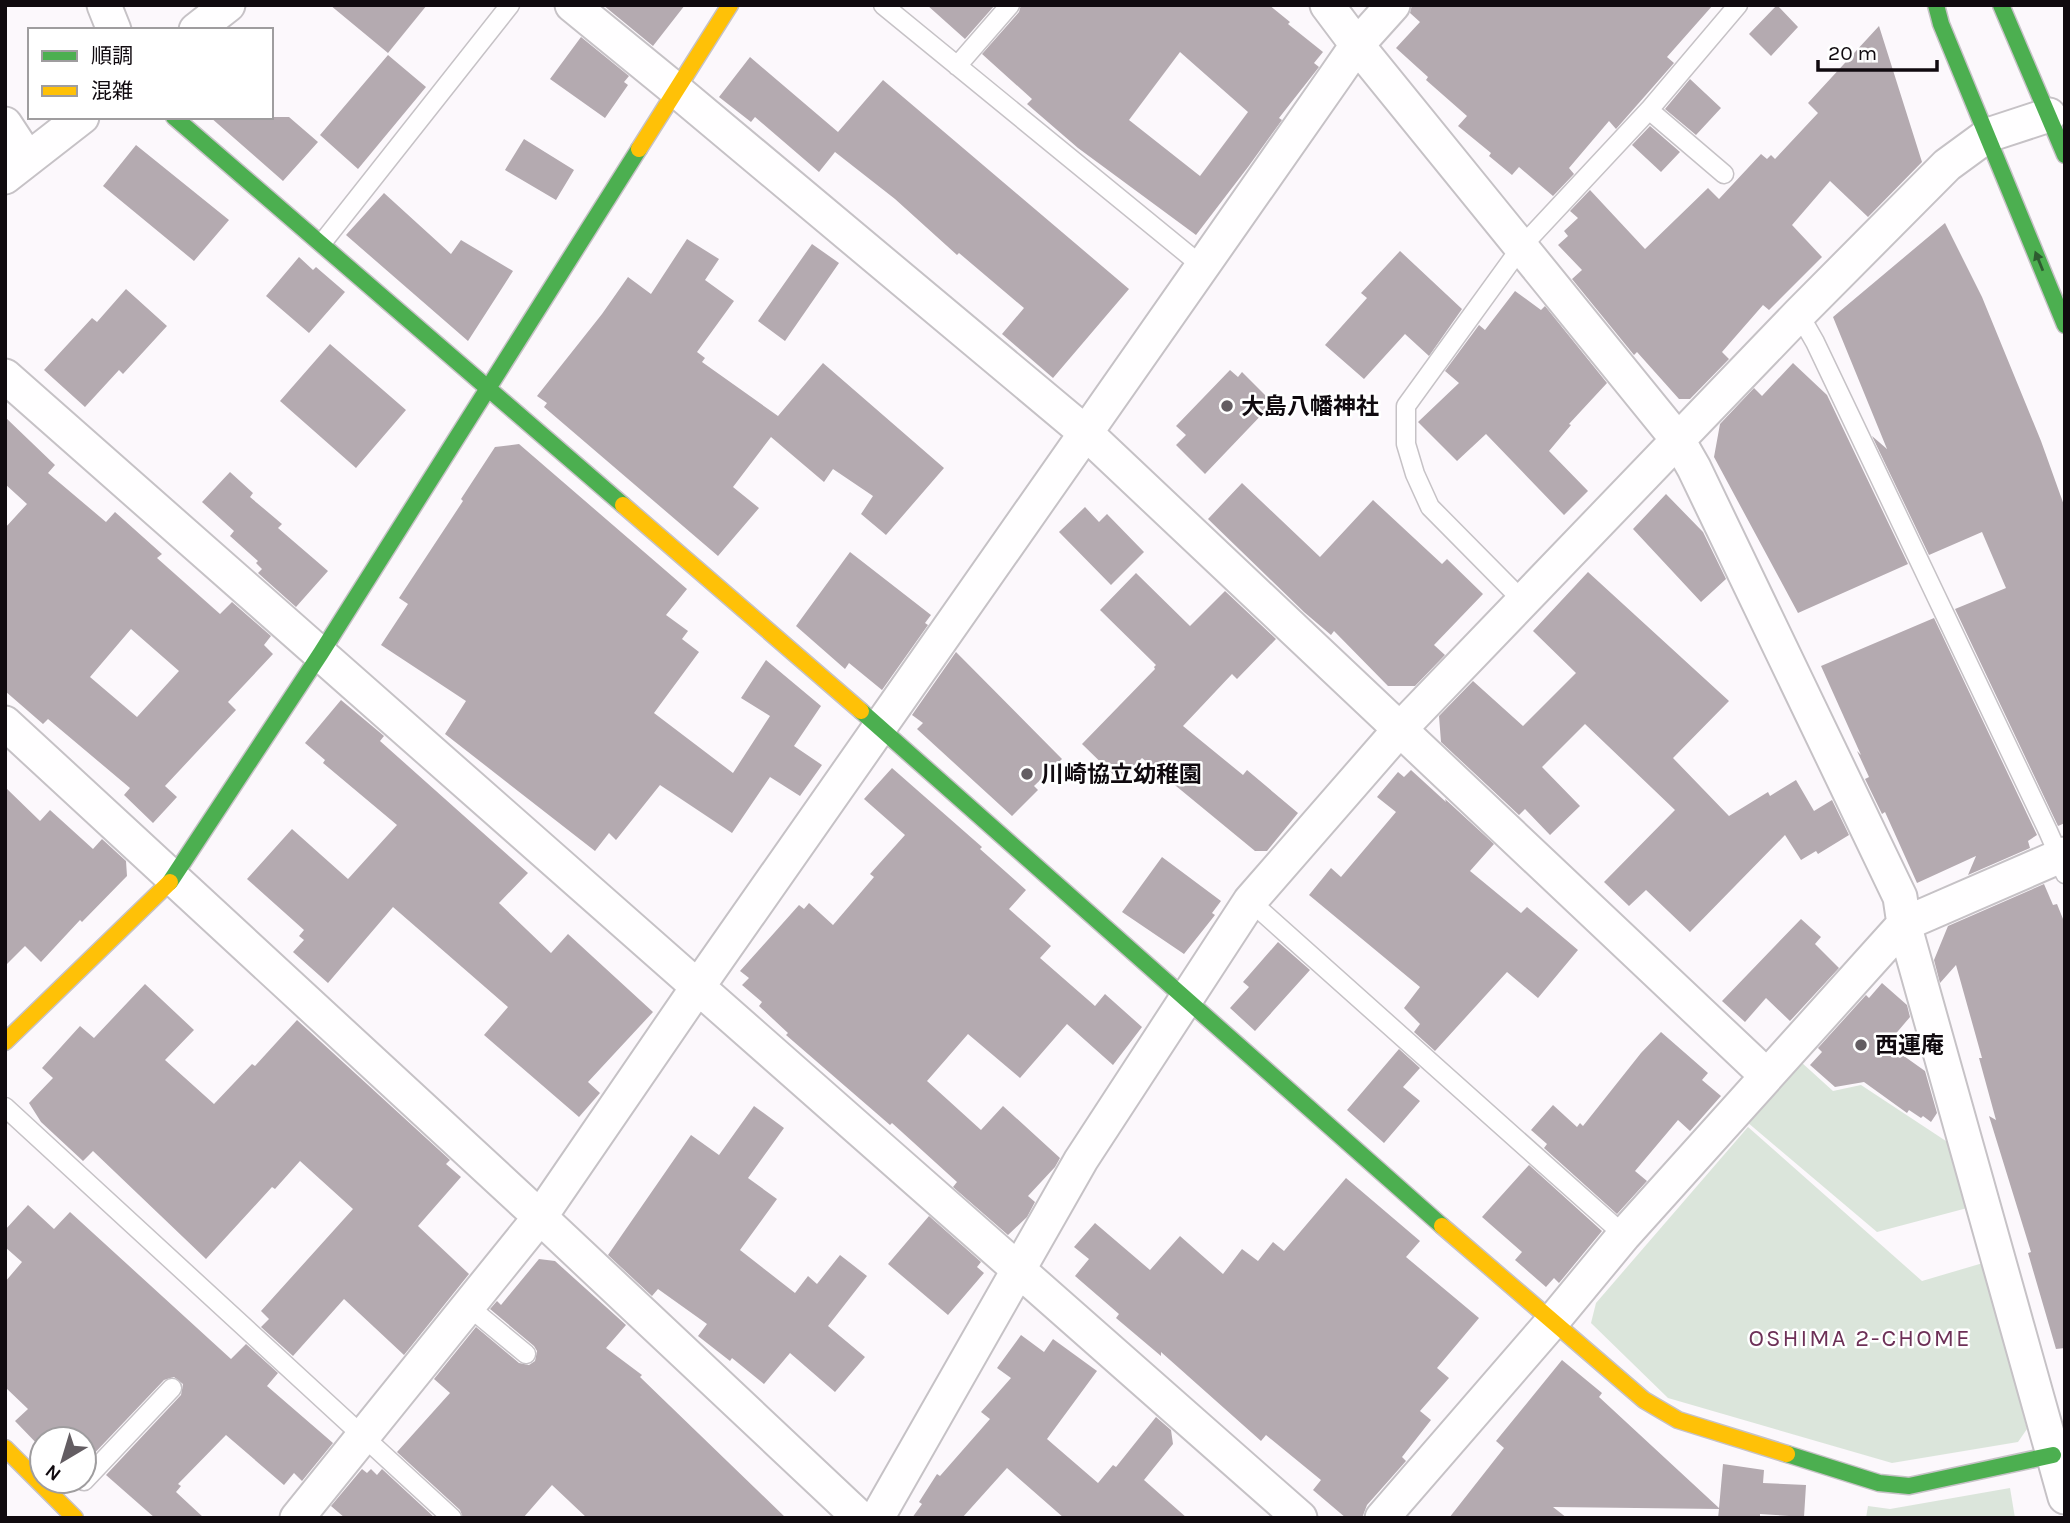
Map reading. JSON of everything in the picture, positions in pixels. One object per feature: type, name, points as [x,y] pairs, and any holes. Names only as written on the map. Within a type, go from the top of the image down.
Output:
[{"type":"street","points":[[104,5],[113,28]]},
{"type":"street","points":[[199,28],[228,5]]},
{"type":"street","points":[[572,5],[1087,434],[1767,1076]]},
{"type":"street","points":[[5,1042],[173,880],[321,653],[730,5]]},
{"type":"street","points":[[1327,5],[1678,440],[1694,468],[1900,897],[1904,924],[2065,1497]]},
{"type":"street","points":[[298,1518],[540,1217],[697,988],[1357,45],[1393,5]]},
{"type":"street","points":[[1936,5],[1941,24],[2065,325]]},
{"type":"street","points":[[2001,5],[2065,155]]},
{"type":"street","points":[[877,1518],[1081,1160],[1250,901],[1400,729],[1522,600],[1799,313],[1947,165],[1988,135],[2049,115]]},
{"type":"street","points":[[5,124],[16,168],[79,119]]},
{"type":"street","points":[[176,119],[880,729],[1644,1401],[1678,1420],[1879,1483],[1909,1486],[2053,1455]]},
{"type":"street","points":[[5,376],[1300,1518]]},
{"type":"street","points":[[5,723],[540,1217],[860,1518]]},
{"type":"street","points":[[1382,1518],[1624,1235],[1904,924],[2063,861]]},
{"type":"street","points":[[5,1448],[75,1518]]},
{"type":"lane","points":[[322,243],[510,5]]},
{"type":"lane","points":[[883,5],[1202,266]]},
{"type":"lane","points":[[957,66],[1010,5]]},
{"type":"lane","points":[[1522,600],[1430,507],[1415,474],[1406,444],[1406,406],[1522,246],[1649,110],[1738,5]]},
{"type":"lane","points":[[1649,110],[1724,174]]},
{"type":"lane","points":[[1799,313],[2063,861]]},
{"type":"lane","points":[[1250,901],[1624,1235]]},
{"type":"lane","points":[[5,1107],[452,1518]]},
{"type":"lane","points":[[468,1306],[526,1354]]},
{"type":"lane","points":[[98,1466],[172,1388]]},
{"type":"lane","points":[[62,1504],[71,1495]]},
{"type":"shaded area","points":[[1801,1062],[1833,1091],[1861,1085],[1952,1145],[1971,1207],[1877,1232],[1747,1122]]},
{"type":"shaded area","points":[[1748,1127],[1922,1281],[1983,1263],[2027,1429],[2018,1442],[1892,1463],[1668,1398],[1591,1323],[1596,1303]]},
{"type":"shaded area","points":[[2010,1488],[2015,1518],[1866,1518],[1868,1506],[1890,1509]]},
{"type":"building","points":[[330,5],[427,5],[388,53]]},
{"type":"building","points":[[603,5],[685,5],[653,46]]},
{"type":"building","points":[[927,5],[995,5],[965,39]]},
{"type":"building","points":[[1021,5],[1269,5],[1323,52],[1314,63],[1319,67],[1279,118],[1282,120],[1196,235],[1078,148],[1027,104],[1032,99],[982,54],[1019,12]],"holes":[[[1180,52],[1248,112],[1200,176],[1129,120]]]},
{"type":"building","points":[[1412,5],[1713,5],[1667,57],[1674,63],[1616,129],[1609,121],[1569,168],[1574,174],[1553,196],[1519,167],[1512,175],[1489,156],[1491,153],[1458,126],[1467,116],[1426,80],[1428,77],[1396,48],[1420,22],[1410,13]]},
{"type":"building","points":[[1777,5],[1798,27],[1771,56],[1749,34]]},
{"type":"building","points":[[1879,26],[1922,162],[1868,217],[1830,181],[1792,225],[1822,257],[1769,310],[1763,305],[1722,352],[1729,359],[1690,399],[1679,399],[1637,352],[1634,355],[1572,279],[1582,270],[1558,245],[1568,236],[1564,231],[1578,218],[1570,211],[1590,190],[1645,249],[1708,188],[1719,199],[1761,154],[1767,159],[1771,155],[1775,159],[1818,113],[1808,103]]},
{"type":"building","points":[[581,37],[629,76],[624,82],[628,85],[605,118],[550,79]]},
{"type":"building","points":[[388,55],[426,87],[358,169],[320,135]]},
{"type":"building","points":[[750,57],[838,132],[883,80],[1129,289],[1053,378],[1002,334],[1024,308],[959,253],[957,255],[895,199],[835,152],[819,172],[755,117],[751,122],[719,97]]},
{"type":"building","points":[[1690,79],[1721,108],[1696,135],[1665,109]]},
{"type":"building","points":[[289,117],[318,142],[283,181],[212,119]]},
{"type":"building","points":[[1650,126],[1680,152],[1661,172],[1632,145]]},
{"type":"building","points":[[524,139],[574,170],[556,200],[505,170]]},
{"type":"building","points":[[136,145],[229,220],[194,261],[103,186]]},
{"type":"building","points":[[384,193],[451,254],[461,240],[513,271],[468,341],[346,235]]},
{"type":"building","points":[[1945,223],[1982,297],[2041,441],[2065,508],[2065,823],[2058,826],[1955,609],[2006,588],[1982,532],[1929,555],[1872,436],[1887,449],[1833,317]]},
{"type":"building","points":[[687,239],[719,259],[705,280],[734,301],[697,352],[705,358],[702,362],[778,416],[823,363],[944,468],[886,535],[861,514],[873,496],[833,469],[824,482],[771,437],[733,487],[759,508],[718,556],[544,407],[547,403],[537,396],[628,277],[651,294]]},
{"type":"building","points":[[812,244],[839,263],[785,341],[758,321]]},
{"type":"building","points":[[1400,251],[1462,309],[1429,356],[1405,334],[1364,379],[1325,345],[1367,298],[1361,293]]},
{"type":"building","points":[[299,257],[313,270],[316,267],[345,292],[309,333],[266,296]]},
{"type":"building","points":[[126,289],[167,326],[123,374],[119,370],[85,407],[44,370],[92,318],[97,322]]},
{"type":"building","points":[[1515,291],[1541,310],[1545,306],[1607,383],[1569,424],[1571,425],[1549,451],[1588,491],[1564,515],[1486,434],[1457,461],[1418,422],[1459,383],[1445,371],[1479,325],[1485,330]]},
{"type":"building","points":[[330,344],[406,410],[356,468],[280,401]]},
{"type":"building","points":[[1793,363],[1827,395],[1908,564],[1798,613],[1714,457],[1720,424],[1754,388],[1762,396]]},
{"type":"building","points":[[1230,370],[1238,377],[1242,372],[1267,397],[1263,401],[1269,407],[1205,474],[1176,445],[1186,435],[1176,426]]},
{"type":"building","points":[[5,417],[55,465],[48,473],[106,522],[115,512],[162,554],[157,558],[220,614],[232,602],[271,636],[264,645],[273,654],[228,702],[236,710],[165,786],[177,797],[153,823],[124,795],[130,788],[48,719],[43,724],[5,691],[5,528],[27,504],[5,484]],"holes":[[[131,629],[179,671],[137,717],[90,677]]]},
{"type":"building","points":[[519,444],[687,589],[666,615],[688,631],[682,639],[699,652],[654,713],[733,773],[770,716],[741,698],[766,660],[821,706],[794,746],[822,765],[800,796],[770,777],[732,833],[660,785],[616,840],[609,833],[595,851],[445,734],[466,701],[381,645],[408,604],[399,598],[495,447]]},
{"type":"building","points":[[230,472],[253,493],[250,497],[282,524],[278,528],[328,571],[296,607],[258,573],[262,569],[256,563],[258,561],[230,536],[234,531],[202,502]]},
{"type":"building","points":[[1242,483],[1320,557],[1373,500],[1442,564],[1447,559],[1483,594],[1434,645],[1445,655],[1415,686],[1388,686],[1334,631],[1331,635],[1304,612],[1208,519]]},
{"type":"building","points":[[1666,494],[1703,532],[1726,579],[1701,602],[1633,529]]},
{"type":"building","points":[[1085,507],[1099,522],[1107,514],[1144,552],[1111,585],[1059,532]]},
{"type":"building","points":[[850,552],[931,615],[925,623],[928,625],[882,690],[849,663],[845,669],[796,626]]},
{"type":"building","points":[[1588,572],[1729,701],[1673,758],[1729,816],[1768,792],[1770,796],[1796,780],[1814,811],[1832,800],[1849,835],[1818,854],[1816,851],[1801,860],[1785,835],[1690,932],[1646,890],[1629,906],[1604,882],[1675,810],[1585,724],[1542,767],[1580,806],[1550,835],[1525,809],[1519,815],[1441,742],[1439,716],[1473,681],[1523,726],[1576,673],[1533,631]]},
{"type":"building","points":[[1136,573],[1190,626],[1225,591],[1276,639],[1237,679],[1232,674],[1183,726],[1243,775],[1247,770],[1298,813],[1267,851],[1255,851],[1142,758],[1120,781],[1082,744],[1155,669],[1156,665],[1100,610]]},
{"type":"building","points":[[1934,618],[2037,835],[2028,841],[2030,848],[1968,875],[1976,856],[1917,883],[1885,812],[1882,814],[1865,779],[1869,777],[1857,751],[1861,755],[1821,666]]},
{"type":"building","points":[[956,652],[1062,759],[1034,786],[1038,790],[1012,816],[917,729],[923,723],[912,715]]},
{"type":"building","points":[[341,700],[384,736],[380,741],[528,873],[499,903],[551,953],[568,934],[653,1012],[588,1082],[600,1093],[579,1117],[484,1035],[508,1007],[393,907],[328,983],[293,952],[304,940],[299,936],[304,930],[247,879],[292,829],[348,879],[397,825],[323,763],[325,760],[305,743]]},
{"type":"building","points":[[892,768],[982,847],[980,849],[1026,890],[1009,909],[1051,946],[1040,958],[1095,1006],[1105,994],[1142,1027],[1113,1065],[1067,1024],[1020,1078],[968,1034],[927,1081],[981,1130],[1003,1106],[1060,1158],[1028,1196],[1035,1202],[1027,1217],[1008,1235],[953,1187],[957,1182],[892,1123],[890,1125],[786,1035],[788,1033],[759,1006],[762,1002],[742,985],[749,978],[740,971],[799,905],[804,909],[809,903],[833,925],[874,877],[870,874],[905,835],[864,799]]},
{"type":"building","points":[[1411,770],[1494,844],[1470,871],[1521,913],[1527,907],[1578,950],[1538,998],[1507,972],[1435,1051],[1414,1032],[1420,1024],[1404,1008],[1420,987],[1309,895],[1331,868],[1341,877],[1396,812],[1377,797],[1398,772],[1404,777]]},
{"type":"building","points":[[5,787],[40,821],[50,810],[93,849],[102,839],[126,861],[127,876],[82,922],[80,920],[41,962],[25,946],[5,966]]},
{"type":"building","points":[[1162,857],[1221,901],[1212,913],[1215,915],[1184,954],[1122,912]]},
{"type":"building","points":[[2044,884],[2053,905],[2057,904],[2065,924],[2065,1348],[2056,1349],[2028,1253],[2031,1252],[1989,1116],[1996,1120],[1956,965],[1940,983],[1934,960],[1948,926]]},
{"type":"building","points":[[1801,919],[1821,937],[1815,944],[1839,968],[1790,1021],[1766,998],[1745,1022],[1722,1001]]},
{"type":"building","points":[[1278,942],[1310,970],[1255,1031],[1230,1008],[1249,987],[1243,982]]},
{"type":"building","points":[[1882,983],[1907,1005],[1910,1017],[1887,1044],[1925,1071],[1937,1113],[1931,1122],[1909,1110],[1907,1113],[1864,1082],[1835,1087],[1810,1065],[1822,1052],[1818,1048],[1866,995],[1869,998]]},
{"type":"building","points":[[145,984],[194,1030],[165,1060],[214,1104],[252,1064],[255,1066],[297,1020],[450,1160],[446,1164],[461,1177],[418,1226],[469,1274],[404,1355],[344,1299],[293,1356],[261,1327],[269,1319],[261,1311],[353,1209],[300,1161],[275,1189],[272,1187],[206,1259],[93,1151],[83,1161],[41,1122],[29,1103],[53,1078],[42,1068],[80,1026],[94,1038]]},
{"type":"building","points":[[1661,1032],[1708,1073],[1702,1080],[1721,1096],[1690,1131],[1678,1120],[1635,1171],[1647,1181],[1617,1214],[1544,1148],[1547,1144],[1531,1130],[1553,1105],[1577,1127],[1580,1123],[1583,1126]]},
{"type":"building","points":[[1399,1049],[1420,1068],[1403,1087],[1420,1101],[1384,1143],[1347,1110]]},
{"type":"building","points":[[754,1106],[784,1128],[748,1178],[777,1199],[740,1250],[795,1293],[808,1276],[817,1284],[840,1255],[867,1276],[828,1326],[865,1357],[835,1392],[790,1353],[764,1384],[732,1358],[730,1361],[698,1336],[707,1324],[658,1289],[652,1296],[608,1255],[691,1135],[719,1155]]},
{"type":"building","points":[[1529,1165],[1602,1231],[1559,1283],[1554,1278],[1546,1287],[1515,1260],[1522,1252],[1482,1217]]},
{"type":"building","points":[[1346,1178],[1420,1241],[1406,1257],[1479,1318],[1437,1368],[1449,1378],[1420,1411],[1431,1420],[1402,1457],[1406,1461],[1367,1505],[1362,1518],[1346,1518],[1313,1490],[1321,1480],[1266,1435],[1261,1441],[1161,1352],[1161,1356],[1116,1318],[1119,1314],[1075,1276],[1089,1259],[1074,1247],[1095,1223],[1150,1270],[1180,1236],[1223,1274],[1242,1249],[1258,1261],[1273,1242],[1284,1251]]},
{"type":"building","points":[[28,1205],[54,1229],[70,1212],[231,1359],[246,1344],[278,1373],[267,1386],[333,1443],[302,1481],[294,1473],[284,1485],[226,1435],[178,1484],[181,1486],[176,1492],[204,1518],[155,1518],[106,1475],[181,1395],[183,1384],[174,1377],[164,1380],[98,1449],[98,1425],[28,1425],[28,1434],[15,1421],[28,1409],[5,1387],[5,1282],[22,1262],[5,1247],[5,1230]]},
{"type":"building","points":[[929,1216],[981,1262],[977,1267],[984,1273],[948,1315],[888,1264]]},
{"type":"building","points":[[539,1259],[555,1261],[626,1325],[606,1348],[642,1375],[640,1377],[786,1518],[587,1518],[552,1485],[523,1518],[463,1518],[460,1510],[397,1452],[450,1393],[434,1379],[476,1327],[519,1363],[529,1365],[535,1361],[537,1351],[534,1346],[490,1309],[497,1301],[501,1305]]},
{"type":"building","points":[[1021,1335],[1044,1352],[1053,1339],[1097,1371],[1047,1439],[1098,1483],[1113,1465],[1116,1467],[1156,1417],[1171,1430],[1173,1444],[1144,1480],[1187,1518],[1064,1518],[1007,1468],[962,1518],[912,1518],[937,1474],[940,1476],[990,1419],[981,1412],[1011,1378],[997,1368]]},
{"type":"building","points":[[1562,1360],[1602,1393],[1599,1397],[1719,1508],[1723,1464],[1764,1470],[1763,1483],[1806,1485],[1804,1517],[1760,1514],[1760,1518],[1718,1518],[1719,1509],[1553,1507],[1567,1518],[1449,1518],[1504,1448],[1496,1441]]},
{"type":"building","points":[[362,1469],[367,1473],[371,1469],[377,1475],[382,1469],[435,1518],[345,1518],[331,1506]]},
{"type":"traffic: fast","points":[[1936,5],[1941,24],[2065,325]]},
{"type":"traffic: fast","points":[[2001,5],[2065,155]]},
{"type":"traffic: fast","points":[[176,119],[623,505]]},
{"type":"traffic: fast","points":[[170,882],[321,653],[639,149]]},
{"type":"traffic: fast","points":[[861,711],[1442,1226]]},
{"type":"traffic: fast","points":[[1787,1454],[1879,1483],[1909,1486],[2053,1455]]},
{"type":"traffic: slow","points":[[639,149],[730,5]]},
{"type":"traffic: slow","points":[[623,505],[861,711]]},
{"type":"traffic: slow","points":[[5,1042],[170,882]]},
{"type":"traffic: slow","points":[[1442,1226],[1644,1400],[1678,1420],[1787,1454]]},
{"type":"traffic: slow","points":[[5,1448],[75,1518]]},
{"type":"place","name":"大島八幡神社","points":[[1227,406]]},
{"type":"place","name":"川崎協立幼稚園","points":[[1027,774]]},
{"type":"place","name":"西運庵","points":[[1861,1045]]},
{"type":"district","name":"OSHIMA 2-CHOME","points":[[1860,1338]]}]
